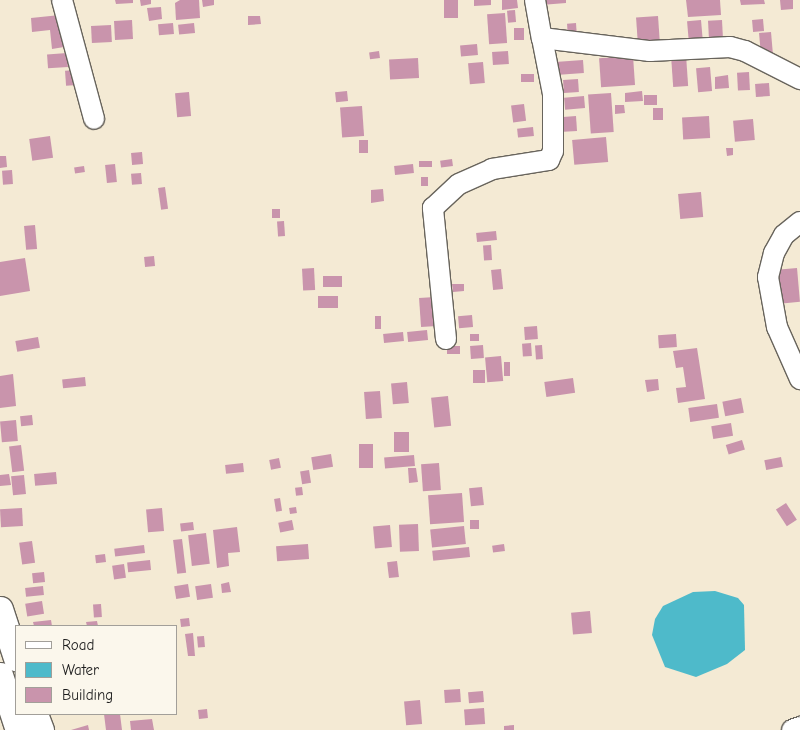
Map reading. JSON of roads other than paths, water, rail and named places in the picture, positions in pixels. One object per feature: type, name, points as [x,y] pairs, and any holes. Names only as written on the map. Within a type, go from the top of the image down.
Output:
[{"type":"main road","points":[[0,609],[15,655]]},
{"type":"main road","points":[[0,675],[6,699],[18,730]]},
{"type":"main road","points":[[35,715],[41,730]]},
{"type":"street","points":[[62,0],[94,119]]},
{"type":"street","points":[[446,338],[433,208],[460,184],[492,169],[549,160],[553,151],[553,94],[535,0]]},
{"type":"street","points":[[542,38],[650,51],[730,47],[746,52],[800,79]]},
{"type":"street","points":[[800,222],[784,236],[774,253],[768,277],[777,327],[800,379]]},
{"type":"street","points":[[792,730],[800,727]]},
{"type":"water","points":[[715,591],[738,598],[744,605],[745,650],[727,664],[696,677],[665,667],[652,635],[655,619],[663,606],[693,592]]}]
